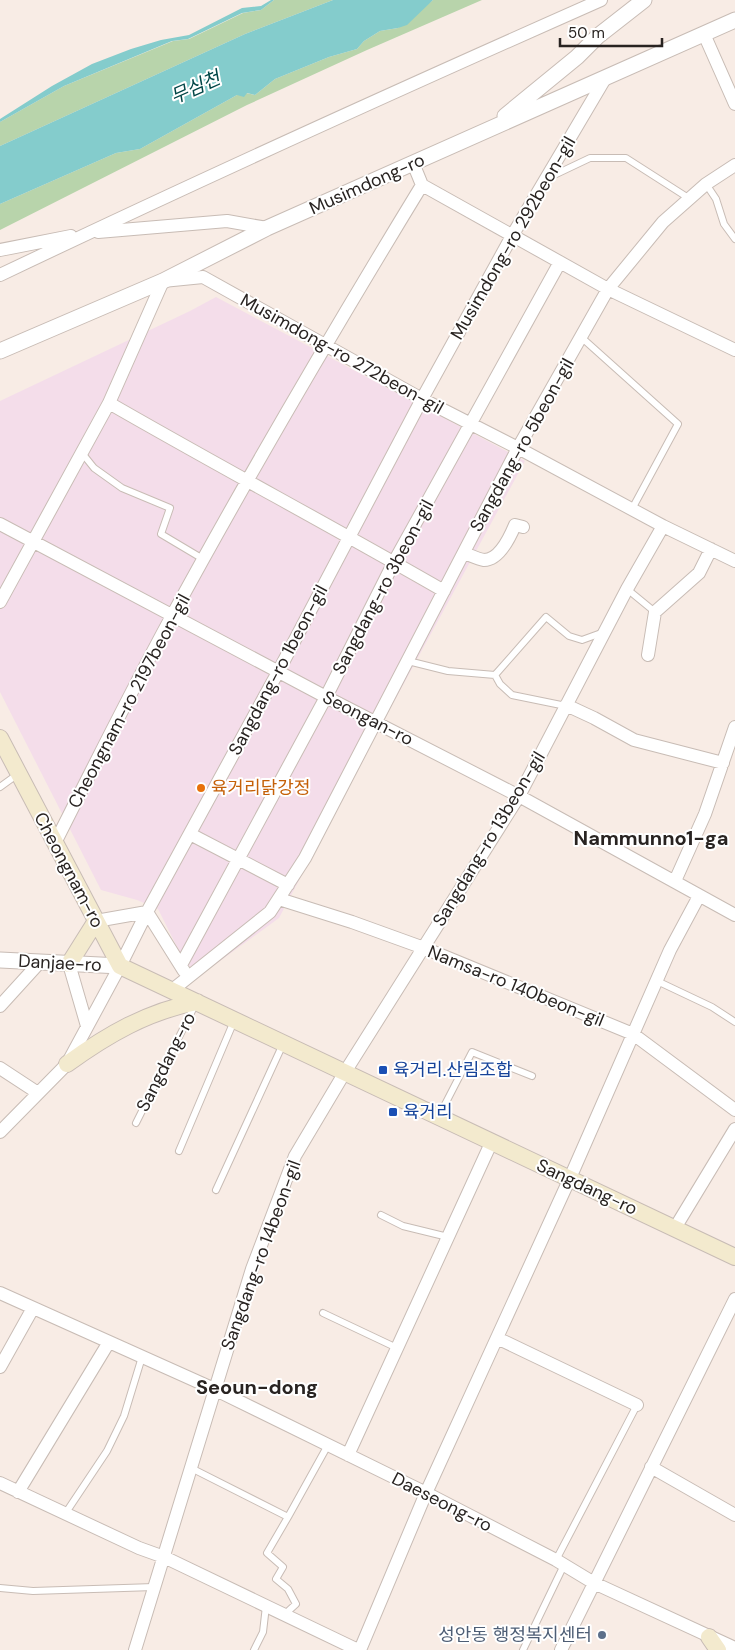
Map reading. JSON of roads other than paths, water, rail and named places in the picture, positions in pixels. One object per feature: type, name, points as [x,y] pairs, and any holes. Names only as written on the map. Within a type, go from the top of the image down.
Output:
[{"type":"main road","name":"Cheongnam-ro","points":[[0,738],[120,966]]},
{"type":"main road","points":[[69,964],[96,921]]},
{"type":"main road","name":"Sangdang-ro","points":[[120,966],[735,1257]]},
{"type":"main road","points":[[67,1064],[119,1029],[148,1015],[174,1006],[197,1002]]},
{"type":"street","points":[[0,275],[415,82],[602,0]]},
{"type":"street","points":[[490,129],[576,57],[598,36],[644,0]]},
{"type":"street","name":"Musimdong-ro","points":[[0,351],[163,281],[267,228],[735,20]]},
{"type":"street","points":[[704,34],[735,104]]},
{"type":"street","name":"Musimdong-ro 292beon-gil","points":[[422,399],[512,236],[606,76]]},
{"type":"street","points":[[413,163],[422,185],[608,289],[735,350]]},
{"type":"street","name":"Sangdang-ro 5beon-gil","points":[[171,991],[270,912],[305,858],[518,448],[608,289],[663,222],[706,184],[735,165]]},
{"type":"street","name":"Cheongnam-ro 2197beon-gil","points":[[55,843],[172,615],[203,559],[325,345],[422,185]]},
{"type":"street","points":[[0,250],[90,232],[226,221],[267,228]]},
{"type":"street","name":"Sangdang-ro 3beon-gil","points":[[181,965],[326,696],[394,562],[560,262]]},
{"type":"street","name":"Musimdong-ro 272beon-gil","points":[[163,281],[203,277],[422,399],[735,562]]},
{"type":"street","points":[[0,602],[109,403],[163,281]]},
{"type":"street","name":"Sangdang-ro 1beon-gil","points":[[0,1132],[67,1064],[147,912],[278,672],[422,399]]},
{"type":"street","points":[[109,403],[246,482],[349,536],[444,591]]},
{"type":"street","name":"Seongan-ro","points":[[0,524],[278,672],[519,796],[675,880],[699,896],[735,915]]},
{"type":"street","name":"Sangdang-ro 5beon-gil","points":[[464,553],[483,560],[492,558],[508,541],[516,525],[523,527]]},
{"type":"street","name":"Sangdang-ro 13beon-gil","points":[[346,1072],[519,796],[627,589],[663,526]]},
{"type":"street","points":[[648,656],[654,612],[699,573],[710,549]]},
{"type":"street","points":[[566,706],[594,718],[634,740],[723,763]]},
{"type":"street","points":[[675,880],[705,814],[735,727]]},
{"type":"street","points":[[190,834],[288,885]]},
{"type":"street","points":[[0,1483],[139,1548],[164,1557],[359,1650],[426,1493],[570,1178],[656,981],[677,935],[699,896]]},
{"type":"street","name":"Namsa-ro 140beon-gil","points":[[278,899],[352,922],[424,948],[633,1034],[735,1110]]},
{"type":"street","points":[[96,921],[147,912],[188,977]]},
{"type":"street","name":"Danjae-ro","points":[[0,960],[120,966]]},
{"type":"street","points":[[0,1006],[40,962]]},
{"type":"street","points":[[69,964],[87,1026]]},
{"type":"street","points":[[0,1068],[38,1093]]},
{"type":"street","name":"Sangdang-ro 14beon-gil","points":[[135,1650],[252,1269],[295,1156],[346,1072]]},
{"type":"street","points":[[675,1228],[735,1128]]},
{"type":"street","points":[[348,1455],[492,1141]]},
{"type":"street","name":"Daeseong-ro","points":[[0,1293],[214,1389],[426,1493],[560,1562],[594,1583],[714,1643],[735,1648]]},
{"type":"street","points":[[561,1650],[735,1299]]},
{"type":"street","points":[[0,1367],[32,1308]]},
{"type":"street","points":[[497,1338],[637,1405]]},
{"type":"street","points":[[18,1492],[109,1342]]},
{"type":"street","points":[[651,1467],[735,1515]]},
{"type":"lane","points":[[546,178],[590,158],[626,158],[690,199]]},
{"type":"lane","points":[[706,184],[716,199],[724,224],[735,240]]},
{"type":"lane","name":"Sangdang-ro 5beon-gil","points":[[582,337],[678,424],[632,509]]},
{"type":"lane","points":[[82,453],[94,468],[122,488],[170,508],[161,534],[203,559]]},
{"type":"lane","points":[[627,589],[654,612]]},
{"type":"lane","points":[[495,675],[546,617],[569,636],[582,640],[605,632]]},
{"type":"lane","points":[[408,661],[448,671],[495,675]]},
{"type":"lane","points":[[495,675],[500,684],[512,695],[566,706]]},
{"type":"lane","points":[[0,787],[18,774]]},
{"type":"lane","points":[[656,981],[712,1007],[732,1020]]},
{"type":"lane","name":"Sangdang-ro","points":[[136,1123],[197,1002]]},
{"type":"lane","points":[[179,1151],[235,1019]]},
{"type":"lane","points":[[216,1190],[284,1043]]},
{"type":"lane","points":[[439,1116],[472,1052],[532,1076]]},
{"type":"lane","points":[[381,1215],[403,1226],[448,1237]]},
{"type":"lane","points":[[323,1313],[397,1348]]},
{"type":"lane","points":[[66,1514],[107,1451],[124,1416],[142,1357]]},
{"type":"lane","points":[[522,1650],[560,1562],[637,1405]]},
{"type":"lane","points":[[284,1615],[296,1604],[288,1590],[276,1579],[283,1567],[268,1553],[328,1445]]},
{"type":"lane","points":[[190,1468],[288,1517]]},
{"type":"lane","points":[[0,1588],[33,1590],[154,1587]]},
{"type":"lane","points":[[254,1650],[263,1632],[266,1606]]},
{"type":"water","points":[[274,0],[261,10],[242,13],[188,39],[172,41],[64,86],[0,122],[0,119],[52,86],[92,64],[161,40],[189,35],[242,8],[261,6]]},
{"type":"water","name":"무심천","points":[[333,0],[433,0],[407,25],[380,31],[364,41],[357,49],[329,57],[275,79],[255,95],[247,93],[244,97],[237,95],[140,149],[116,153],[0,204],[0,146],[245,34]]},
{"type":"place","name":"육거리닭강정","points":[[201,788]]},
{"type":"place","name":"육거리.산림조합","points":[[383,1070]]},
{"type":"place","name":"육거리","points":[[393,1112]]},
{"type":"place","name":"성안동 행정복지센터","points":[[602,1635]]},
{"type":"district","name":"Nammunno1-ga","points":[[651,838]]},
{"type":"district","name":"Seoun-dong","points":[[257,1387]]}]
